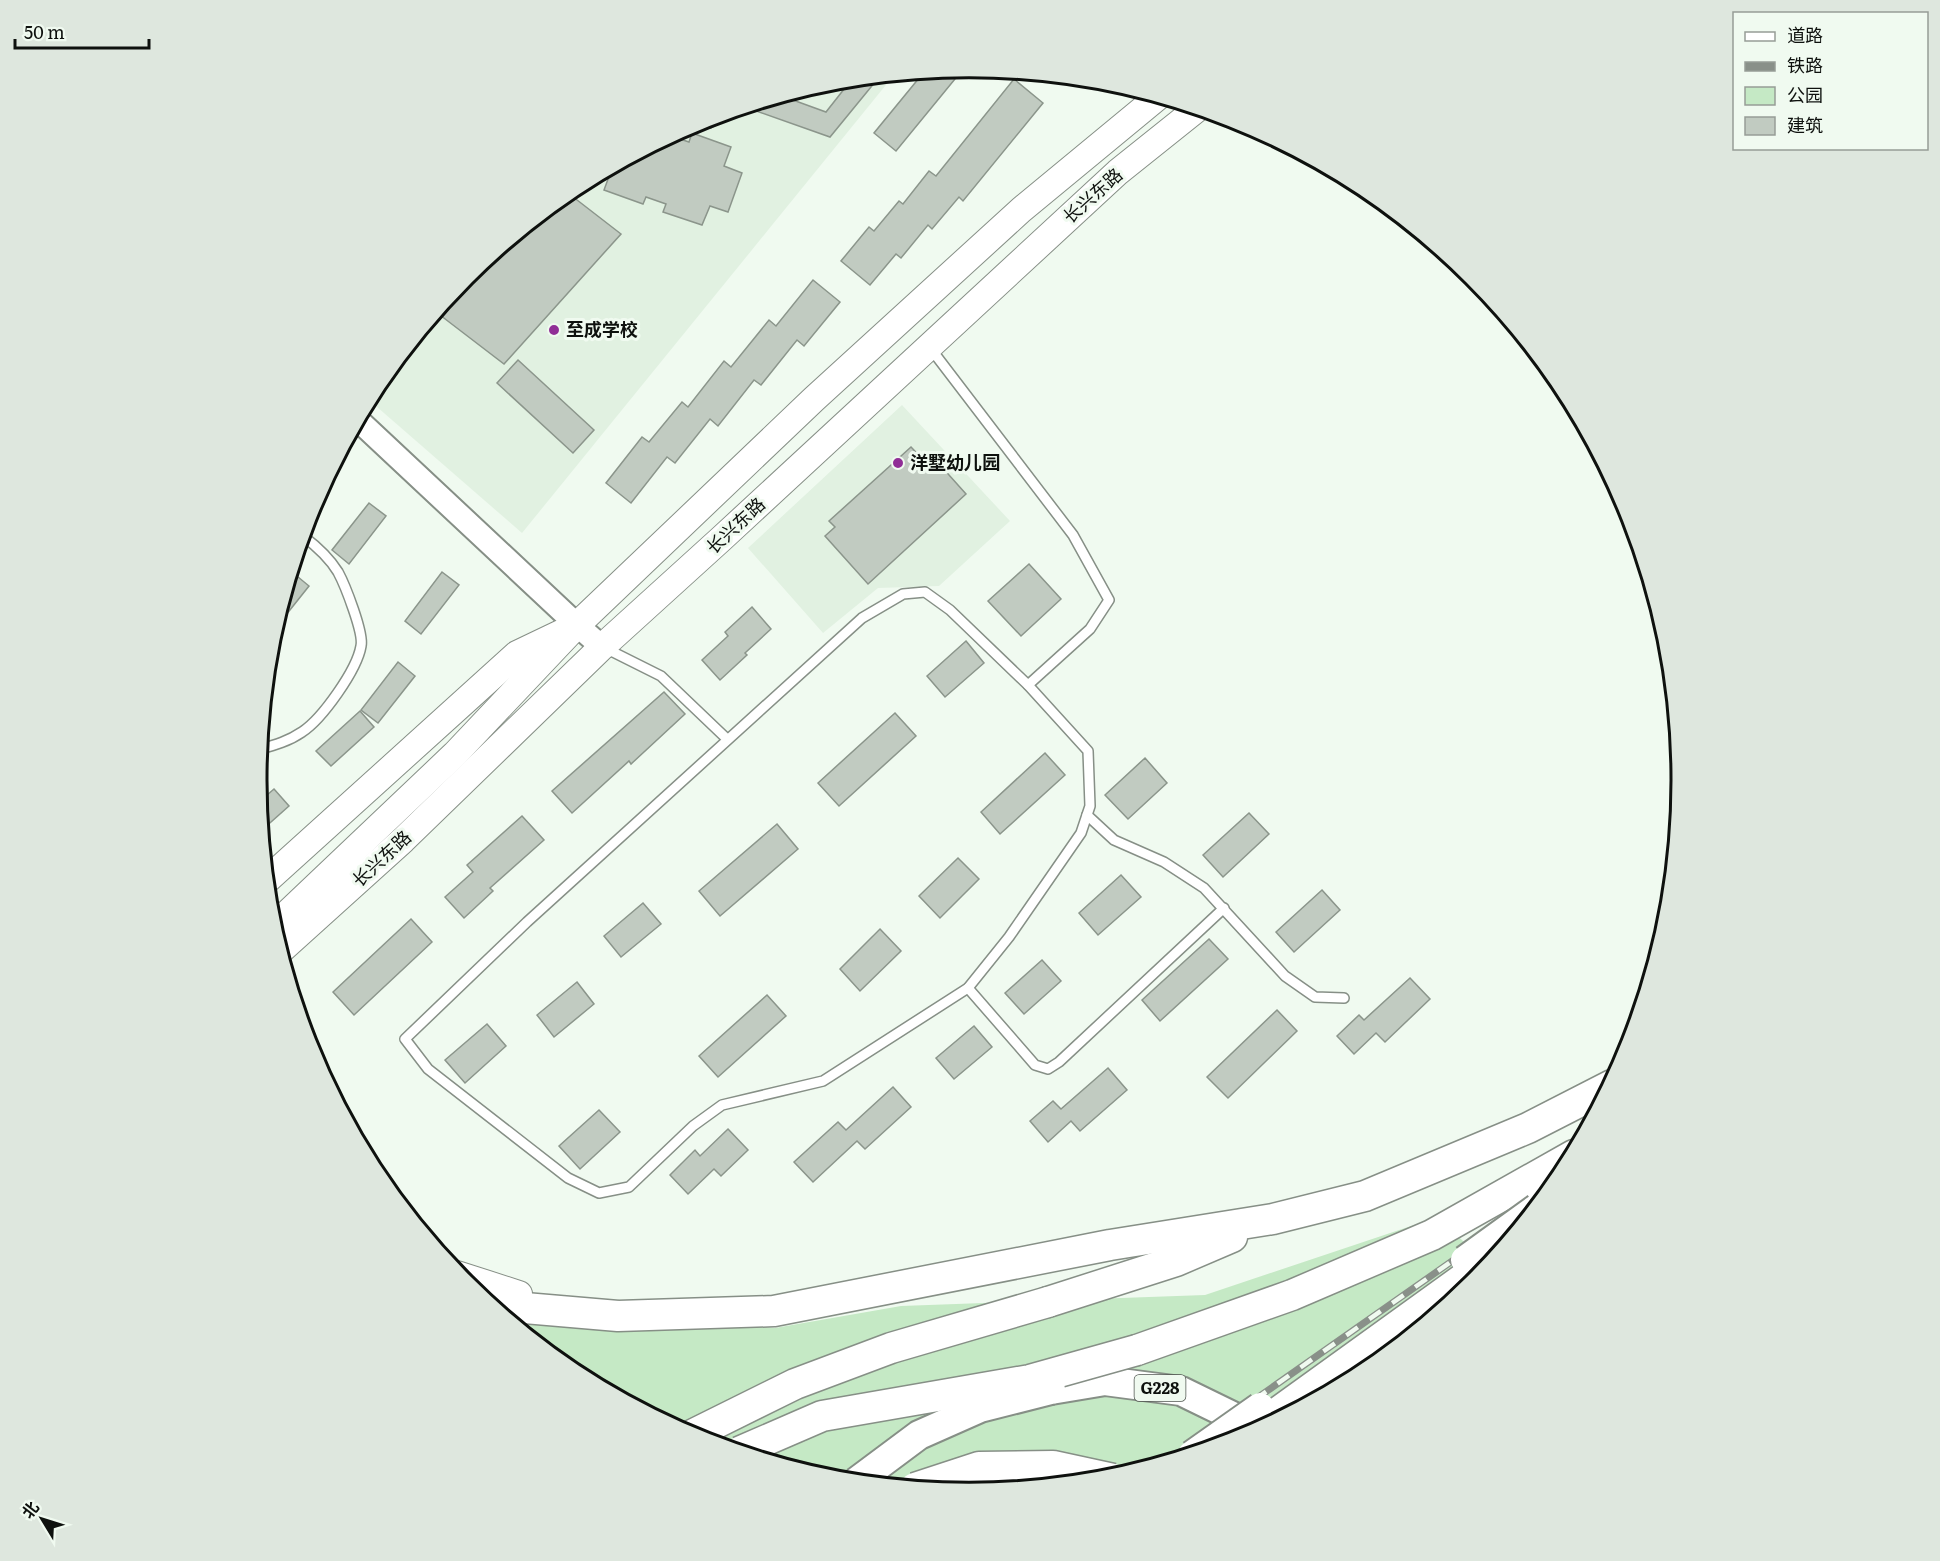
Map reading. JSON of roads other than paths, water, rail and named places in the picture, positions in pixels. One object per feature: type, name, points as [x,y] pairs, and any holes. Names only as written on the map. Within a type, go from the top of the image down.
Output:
[{"type":"highway","points":[[501,1303],[513,1307],[618,1316],[774,1311],[1110,1245],[1273,1219],[1365,1196],[1528,1128],[1600,1091]]},
{"type":"highway","points":[[749,1448],[822,1416],[1030,1380],[1148,1346],[1292,1295],[1432,1235],[1558,1164]]},
{"type":"highway","points":[[702,1430],[795,1384],[891,1348],[1048,1302],[1176,1261],[1273,1219]]},
{"type":"highway","points":[[1277,1413],[1470,1274]]},
{"type":"highway","points":[[935,1481],[979,1467],[1053,1466],[1086,1473]]},
{"type":"main road","name":"长兴东路","points":[[281,919],[455,754],[577,625],[814,399],[1013,218],[1152,102]]},
{"type":"main road","name":"长兴东路","points":[[287,945],[403,840],[602,646],[1118,172],[1191,114]]},
{"type":"main road","points":[[274,873],[517,654],[577,625]]},
{"type":"main road","points":[[1214,1439],[1513,1225]]},
{"type":"main road","points":[[477,1280],[574,1312]]},
{"type":"main road","name":"G228","points":[[865,1475],[919,1434],[980,1408],[1051,1390],[1105,1381],[1181,1391],[1250,1425]]},
{"type":"street","points":[[364,426],[602,646]]},
{"type":"lane","points":[[930,346],[1073,536],[1109,600],[1090,629],[1028,685]]},
{"type":"lane","points":[[268,747],[284,742],[304,731],[325,711],[349,676],[362,645],[356,616],[337,572],[310,542]]},
{"type":"lane","points":[[925,592],[950,610],[1028,685],[1088,751],[1090,806],[1081,833],[1009,937],[968,988],[823,1081],[722,1105],[693,1126],[629,1187],[599,1193],[568,1178],[428,1070],[405,1039],[727,739],[862,618],[903,594],[925,592]]},
{"type":"lane","points":[[602,646],[661,676],[727,739]]},
{"type":"lane","points":[[1087,814],[1114,840],[1164,862],[1204,888],[1285,976],[1315,997],[1344,998]]},
{"type":"lane","points":[[968,988],[1035,1065],[1048,1069],[1059,1062],[1224,908]]},
{"type":"railway","points":[[1183,1450],[1526,1209]]},
{"type":"railway","points":[[1309,1396],[1445,1298]]},
{"type":"place","name":"至成学校","points":[[554,330]]},
{"type":"place","name":"洋墅幼儿园","points":[[898,463]]}]
